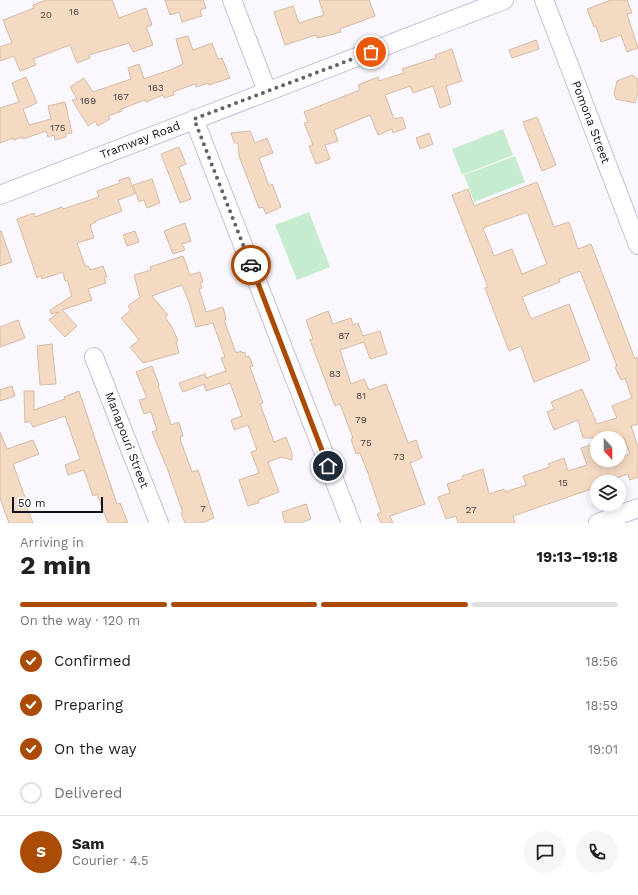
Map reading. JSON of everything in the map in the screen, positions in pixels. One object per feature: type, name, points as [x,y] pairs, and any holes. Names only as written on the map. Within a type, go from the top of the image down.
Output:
[{"type":"street","points":[[232,0],[267,92]]},
{"type":"street","name":"Tramway Road","points":[[0,195],[504,0]]},
{"type":"street","name":"Pomona Street","points":[[544,0],[638,245]]},
{"type":"street","points":[[194,119],[350,523]]},
{"type":"street","name":"Manapouri Street","points":[[94,357],[159,523]]},
{"type":"street","points":[[598,523],[638,508]]},
{"type":"green space","points":[[503,129],[513,155],[462,175],[452,149]]},
{"type":"green space","points":[[515,156],[525,182],[474,202],[464,175]]},
{"type":"green space","points":[[309,212],[330,267],[297,280],[275,225]]},
{"type":"building","points":[[46,0],[112,0],[119,18],[146,8],[152,25],[146,27],[153,45],[133,52],[129,43],[89,55],[90,58],[77,63],[70,45],[33,59],[36,65],[20,71],[14,56],[0,61],[0,47],[12,43],[3,20],[34,8],[33,5]]},
{"type":"building","points":[[165,0],[203,0],[206,8],[200,10],[202,16],[182,22],[179,12],[170,15]]},
{"type":"building","points":[[319,0],[369,0],[375,16],[340,29],[341,32],[317,38],[316,35],[285,45],[274,12],[293,6],[299,23],[324,15]]},
{"type":"building","points":[[611,0],[627,0],[632,13],[627,14],[638,48],[627,52],[621,35],[601,42],[596,26],[594,27],[587,9]]},
{"type":"building","points":[[188,36],[193,50],[212,43],[218,59],[222,58],[230,78],[209,85],[208,83],[196,87],[195,84],[173,92],[174,95],[164,98],[163,95],[146,102],[145,100],[121,109],[122,111],[108,116],[110,119],[98,126],[95,121],[88,126],[72,100],[77,99],[70,87],[84,78],[93,92],[131,79],[128,68],[139,64],[144,79],[170,70],[183,64],[176,39]]},
{"type":"building","points":[[536,40],[539,49],[512,58],[509,50]]},
{"type":"building","points":[[452,49],[462,81],[446,86],[451,104],[440,108],[433,86],[413,93],[410,86],[385,95],[394,119],[402,117],[406,128],[393,133],[392,129],[378,135],[370,115],[334,130],[338,141],[325,145],[330,159],[316,164],[309,146],[313,145],[304,123],[308,122],[304,112],[360,90],[358,85],[378,77],[379,81],[404,73],[402,69],[436,58],[435,55]]},
{"type":"building","points":[[632,75],[638,79],[638,94],[635,103],[616,99],[614,94],[617,81]]},
{"type":"building","points":[[26,77],[37,103],[23,109],[29,125],[51,119],[48,106],[65,102],[72,133],[66,134],[66,137],[55,140],[54,135],[48,137],[46,131],[23,139],[23,137],[13,140],[13,138],[0,143],[0,108],[19,102],[12,83]]},
{"type":"building","points":[[537,117],[556,165],[542,171],[523,122]]},
{"type":"building","points":[[250,131],[255,143],[267,138],[273,153],[259,158],[269,186],[272,184],[281,207],[266,214],[263,207],[259,208],[239,156],[238,144],[234,142],[231,133]]},
{"type":"building","points":[[429,133],[433,144],[420,149],[416,138]]},
{"type":"building","points":[[179,147],[186,164],[179,167],[191,199],[180,203],[161,154]]},
{"type":"building","points":[[129,177],[135,194],[118,200],[122,211],[95,221],[96,222],[90,225],[94,238],[77,243],[85,266],[88,266],[90,270],[103,266],[107,277],[104,277],[106,283],[88,289],[92,300],[62,310],[77,326],[65,337],[49,320],[59,312],[51,314],[50,310],[72,296],[67,280],[65,281],[63,272],[42,279],[41,275],[37,278],[17,219],[34,213],[35,217],[62,207],[63,209],[99,197],[97,191],[120,183],[119,180]]},
{"type":"building","points":[[152,179],[160,203],[147,208],[144,200],[139,202],[133,185]]},
{"type":"building","points":[[537,182],[554,227],[569,222],[578,249],[591,244],[635,359],[638,357],[638,424],[631,426],[638,447],[638,477],[630,480],[628,474],[590,475],[590,489],[513,516],[515,523],[458,523],[456,516],[446,519],[438,497],[450,493],[447,484],[463,479],[462,476],[483,469],[489,494],[504,489],[505,492],[526,485],[523,476],[550,467],[548,464],[564,458],[568,471],[587,465],[581,448],[590,445],[590,467],[626,467],[626,455],[630,454],[626,443],[626,431],[590,431],[590,438],[583,438],[578,420],[554,430],[547,412],[554,409],[551,402],[582,389],[597,424],[617,418],[612,406],[632,398],[625,378],[621,380],[615,367],[617,366],[580,271],[559,279],[560,282],[522,297],[531,319],[569,304],[590,360],[534,382],[521,346],[509,351],[485,288],[488,287],[452,195],[468,189],[474,206]],"holes":[[[527,212],[547,264],[522,274],[512,249],[494,256],[483,228]]]},
{"type":"building","points":[[185,223],[191,241],[182,244],[185,250],[173,254],[164,231]]},
{"type":"building","points":[[0,231],[12,262],[0,266]]},
{"type":"building","points":[[135,231],[139,242],[127,246],[123,235]]},
{"type":"building","points":[[183,256],[190,275],[200,272],[203,282],[200,283],[202,288],[199,289],[206,312],[223,307],[226,319],[224,320],[236,353],[241,351],[242,353],[245,352],[246,357],[249,356],[253,366],[250,367],[263,403],[260,404],[274,442],[286,437],[292,453],[292,460],[281,457],[268,462],[279,492],[258,500],[259,503],[248,506],[239,480],[259,473],[251,452],[257,450],[248,425],[234,430],[231,420],[242,416],[230,383],[206,391],[204,384],[183,392],[179,383],[205,374],[206,378],[226,371],[221,358],[225,357],[213,323],[196,327],[189,302],[182,285],[152,296],[168,315],[165,317],[172,327],[178,341],[176,342],[179,353],[143,363],[130,347],[139,340],[121,318],[131,310],[128,306],[140,297],[134,275],[151,270],[150,267]]},
{"type":"building","points":[[328,311],[333,324],[351,318],[353,325],[358,323],[363,336],[380,331],[387,354],[370,359],[364,342],[340,350],[351,384],[364,379],[369,390],[386,384],[408,443],[416,440],[422,458],[410,463],[425,504],[390,516],[393,523],[381,523],[377,514],[381,512],[368,473],[360,453],[356,454],[351,439],[353,438],[340,404],[335,406],[310,340],[313,339],[306,320]]},
{"type":"building","points":[[18,320],[25,338],[0,347],[0,327]]},
{"type":"building","points":[[52,344],[56,384],[40,385],[37,346]]},
{"type":"building","points":[[152,366],[171,425],[179,422],[183,436],[180,437],[181,442],[192,472],[198,470],[214,518],[202,523],[185,523],[169,473],[152,432],[157,430],[151,412],[144,414],[139,400],[147,398],[136,372]]},
{"type":"building","points":[[12,386],[15,396],[0,401],[0,390]]},
{"type":"building","points":[[24,391],[34,391],[34,410],[65,399],[64,397],[79,391],[117,504],[120,503],[128,523],[108,523],[97,494],[93,496],[84,470],[68,475],[65,465],[80,459],[65,416],[33,427],[30,421],[25,423]]},
{"type":"building","points":[[0,432],[7,449],[33,440],[39,454],[13,464],[33,523],[9,523],[0,498]]},
{"type":"building","points":[[306,504],[311,519],[300,523],[285,523],[282,512]]},
{"type":"way so far","points":[[251,265],[194,119],[371,52]]},
{"type":"route","points":[[251,265],[328,466]]}]
